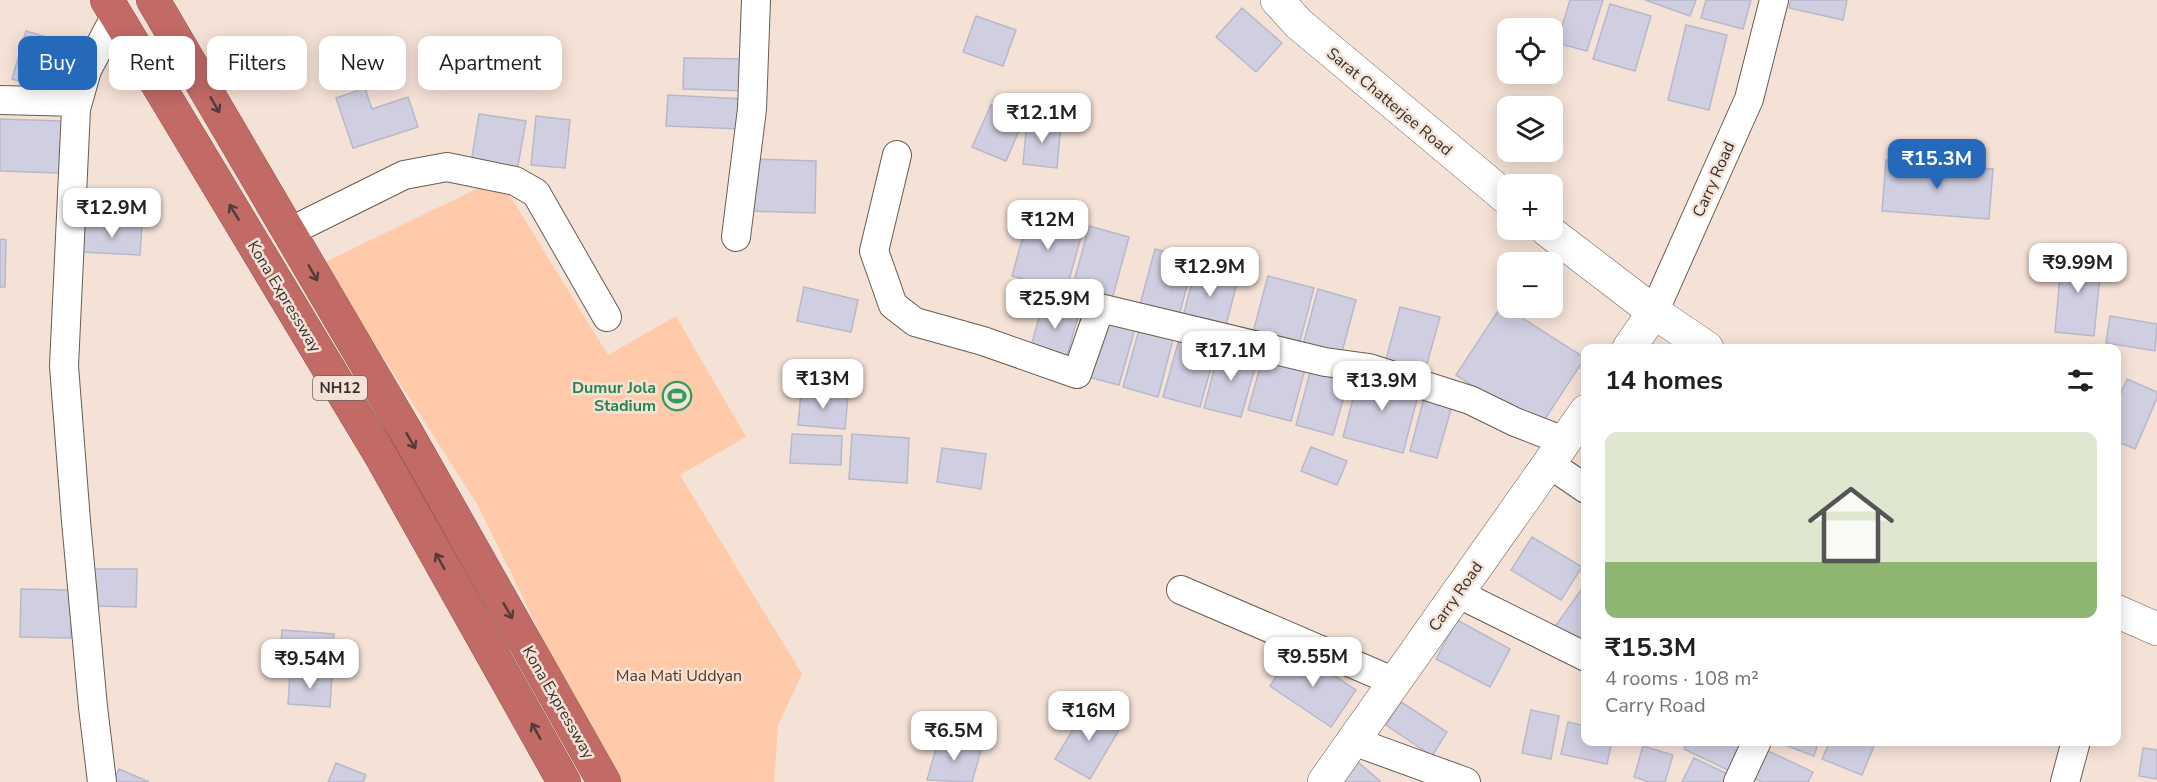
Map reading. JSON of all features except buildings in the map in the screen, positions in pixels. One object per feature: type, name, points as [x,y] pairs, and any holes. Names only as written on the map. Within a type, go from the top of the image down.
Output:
[{"type":"highway","name":"Kona Expressway","points":[[153,0],[414,445],[604,782]]},
{"type":"highway","name":"Kona Expressway","points":[[111,7],[381,456],[564,782]]},
{"type":"main road","name":"Sarat Chatterjee Road","points":[[1276,0],[1299,24],[1497,190]]},
{"type":"main road","points":[[1560,240],[1654,312],[1701,344]]},
{"type":"main road","name":"Carry Road","points":[[1632,344],[1654,312]]},
{"type":"main road","name":"Carry Road","points":[[1324,782],[1581,418]]},
{"type":"main road","points":[[2121,613],[2157,629]]},
{"type":"street","points":[[736,237],[752,109],[756,0]]},
{"type":"street","name":"Carry Road","points":[[1654,312],[1749,99],[1774,0]]},
{"type":"street","points":[[102,782],[78,544],[64,366],[78,102],[87,70],[111,7]]},
{"type":"street","points":[[0,100],[78,102]]},
{"type":"street","points":[[897,155],[874,251],[892,305],[915,322],[983,341],[1077,374],[1100,308],[1325,362],[1369,368],[1470,400],[1515,422],[1556,452],[1581,483]]},
{"type":"street","points":[[289,232],[404,175],[447,167],[515,181],[536,193],[606,317]]},
{"type":"street","points":[[1181,590],[1395,682]]},
{"type":"street","points":[[1457,593],[1581,655]]},
{"type":"street","points":[[1353,741],[1466,782]]},
{"type":"street","points":[[1738,782],[1755,746]]},
{"type":"street","points":[[2065,782],[2075,746]]},
{"type":"green space","name":"Maa Mati Uddyan","points":[[499,178],[611,360],[608,355],[676,316],[746,437],[680,475],[802,674],[778,725],[774,782],[613,782],[477,504],[323,263]]},
{"type":"place","name":"Dumur Jola Stadium","points":[[677,396]]}]
